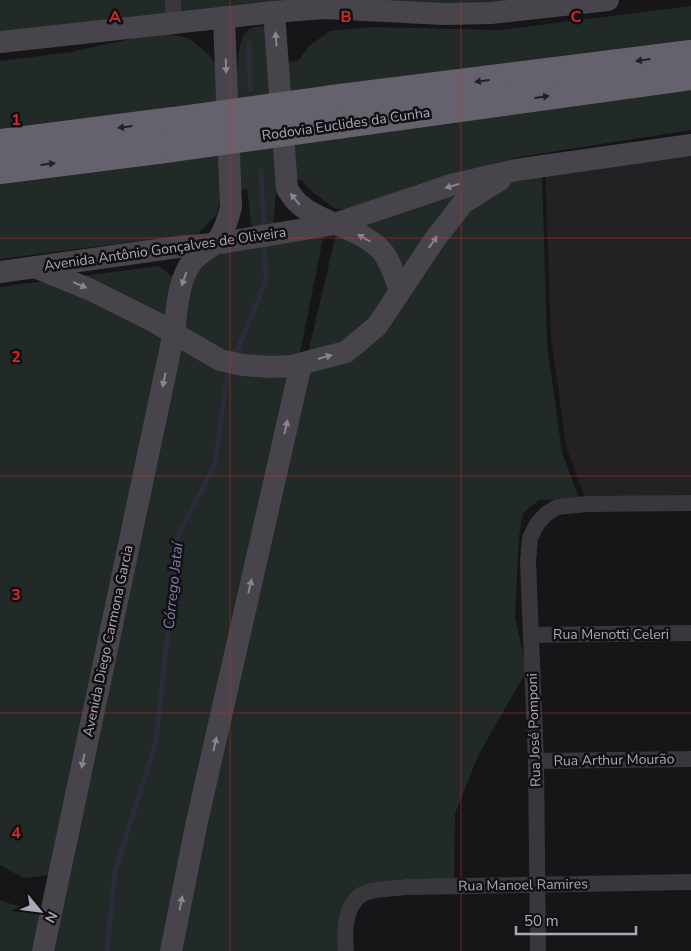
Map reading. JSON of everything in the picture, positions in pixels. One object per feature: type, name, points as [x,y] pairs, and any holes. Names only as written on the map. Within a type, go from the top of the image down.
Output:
[{"type":"highway","name":"Rodovia Euclides da Cunha","points":[[0,170],[174,148],[335,112],[691,54]]},
{"type":"highway","name":"Rodovia Euclides da Cunha","points":[[0,143],[173,121],[335,112],[691,76]]},
{"type":"main road","points":[[0,42],[224,17],[325,8],[444,14],[491,13],[608,0]]},
{"type":"main road","points":[[274,12],[287,189],[298,204],[319,217],[367,239],[381,250],[391,267],[400,290]]},
{"type":"main road","points":[[215,244],[226,224],[231,207],[224,17]]},
{"type":"main road","name":"Avenida Antônio Gonçalves de Oliveira","points":[[34,266],[186,246],[215,244],[335,224],[451,185],[516,170],[691,145]]},
{"type":"main road","name":"Avenida Antônio Gonçalves de Oliveira","points":[[34,266],[91,290],[174,332],[220,360],[271,368],[301,364],[346,352],[377,326],[435,239],[463,203],[516,170]]},
{"type":"main road","name":"Avenida Diego Carmona Garcia","points":[[43,951],[174,332],[183,280],[192,262],[203,251],[215,244]]},
{"type":"main road","points":[[0,272],[34,266]]},
{"type":"main road","points":[[171,951],[196,826],[301,364]]},
{"type":"street","points":[[173,0],[173,23]]},
{"type":"street","name":"Rua José Pomponi","points":[[538,951],[539,885],[536,761],[528,553],[530,538],[536,524],[557,507],[586,504],[691,502]]},
{"type":"street","name":"Rua Menotti Celeri","points":[[531,635],[691,633]]},
{"type":"street","name":"Rua Arthur Mourão","points":[[536,761],[691,759]]},
{"type":"street","name":"Rua Manoel Ramires","points":[[346,951],[344,929],[348,912],[357,899],[369,891],[406,887],[691,882]]},
{"type":"shaded area","points":[[0,0],[608,0],[325,8],[0,42]]},
{"type":"shaded area","points":[[691,6],[691,130],[519,157],[415,185],[347,210],[334,208],[311,191],[301,180],[277,181],[273,228],[254,230],[251,223],[247,189],[222,192],[216,215],[199,233],[0,259],[0,61],[71,52],[162,32],[190,39],[210,56],[220,71],[237,72],[241,41],[248,30],[254,27],[263,26],[267,30],[268,66],[299,60],[309,46],[330,31],[370,27],[501,30]]},
{"type":"shaded area","points":[[691,145],[691,503],[587,504],[566,446],[551,337],[545,165]]},
{"type":"shaded area","points":[[542,172],[547,344],[562,452],[579,498],[539,500],[523,513],[519,536],[515,618],[527,670],[478,756],[455,814],[454,886],[357,899],[346,951],[0,951],[0,900],[49,917],[198,260],[236,247],[323,238],[274,483],[278,481],[336,234],[448,192]]},
{"type":"shaded area","points":[[159,266],[175,279],[52,875],[24,878],[0,865],[0,287]]},
{"type":"waterway","name":"Córrego Jataí","points":[[249,43],[250,90]]},
{"type":"waterway","name":"Córrego Jataí","points":[[261,170],[264,230]]},
{"type":"waterway","name":"Córrego Jataí","points":[[235,356],[266,281],[264,241]]},
{"type":"waterway","name":"Córrego Jataí","points":[[107,951],[115,871],[156,742],[178,535],[215,465],[227,375],[230,369]]}]
